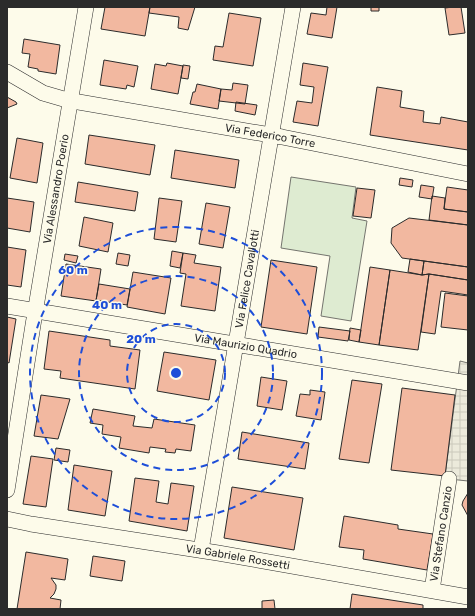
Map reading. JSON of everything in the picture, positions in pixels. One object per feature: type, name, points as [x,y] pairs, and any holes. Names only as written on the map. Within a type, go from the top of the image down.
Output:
[{"type":"street","name":"Via Alessandro Poerio","points":[[7,490],[72,101],[86,7]]},
{"type":"street","name":"Via Felice Cavallotti","points":[[201,550],[293,7]]},
{"type":"street","name":"Via Federico Torre","points":[[7,72],[52,97],[272,136],[468,174]]},
{"type":"street","name":"Via Maurizio Quadrio","points":[[7,306],[236,343],[462,382]]},
{"type":"street","name":"Via Stefano Canzio","points":[[432,590],[449,479]]},
{"type":"street","name":"Via Gabriele Rossetti","points":[[7,519],[30,524],[201,550],[468,597]]},
{"type":"green space","points":[[291,177],[356,187],[352,218],[367,221],[351,321],[321,316],[330,256],[281,248]]},
{"type":"shaded area","points":[[460,361],[468,363],[468,481],[449,479],[445,476]]},
{"type":"building","points":[[105,7],[150,7],[145,36],[101,29]]},
{"type":"building","points":[[150,7],[195,7],[188,30],[178,28],[179,17],[149,13]]},
{"type":"building","points":[[327,7],[337,7],[332,38],[307,34],[311,13],[326,15]]},
{"type":"building","points":[[371,7],[379,7],[379,11],[371,11]]},
{"type":"building","points":[[461,7],[465,33],[449,35],[445,8]]},
{"type":"building","points":[[229,13],[261,18],[253,66],[213,60],[215,46],[223,47]]},
{"type":"building","points":[[24,39],[60,45],[56,74],[38,71],[38,69],[28,67],[30,54],[22,53]]},
{"type":"building","points":[[104,60],[138,66],[134,87],[127,85],[126,89],[100,85]]},
{"type":"building","points":[[167,63],[183,66],[178,94],[151,89],[155,64],[166,66]]},
{"type":"building","points":[[303,63],[328,67],[318,126],[293,122],[297,101],[312,103],[314,87],[300,85]]},
{"type":"building","points":[[183,65],[190,66],[188,79],[181,78]]},
{"type":"building","points":[[233,83],[248,85],[245,104],[219,101],[221,89],[232,90]]},
{"type":"building","points":[[197,84],[221,89],[218,109],[190,104]]},
{"type":"building","points":[[377,87],[402,91],[400,107],[424,111],[423,122],[440,124],[441,117],[468,122],[468,150],[370,135]]},
{"type":"building","points":[[7,97],[16,102],[17,104],[7,108]]},
{"type":"building","points":[[236,102],[257,105],[255,115],[235,111]]},
{"type":"building","points":[[89,135],[155,145],[150,175],[85,164]]},
{"type":"building","points":[[17,138],[43,143],[37,183],[10,178]]},
{"type":"building","points":[[175,150],[239,160],[235,188],[171,178]]},
{"type":"building","points":[[400,178],[413,180],[412,187],[399,185]]},
{"type":"building","points":[[78,182],[138,192],[135,211],[75,202]]},
{"type":"building","points":[[421,185],[434,187],[432,199],[419,197]]},
{"type":"building","points":[[447,187],[468,190],[468,212],[444,209]]},
{"type":"building","points":[[357,188],[375,190],[371,218],[353,216]]},
{"type":"building","points":[[432,196],[445,198],[444,209],[468,212],[468,225],[429,220]]},
{"type":"building","points":[[7,198],[34,202],[30,232],[7,228]]},
{"type":"building","points":[[159,198],[182,201],[176,242],[154,239]]},
{"type":"building","points":[[206,203],[230,207],[223,248],[199,244]]},
{"type":"building","points":[[84,217],[113,223],[108,252],[79,246]]},
{"type":"building","points":[[409,218],[468,225],[468,267],[402,258],[391,243],[392,228]]},
{"type":"building","points":[[7,247],[26,250],[21,287],[7,285]]},
{"type":"building","points":[[172,251],[183,253],[180,268],[170,266]]},
{"type":"building","points":[[118,253],[130,255],[128,266],[116,264]]},
{"type":"building","points":[[183,253],[196,255],[194,263],[221,267],[215,311],[181,306],[186,274],[180,273]]},
{"type":"building","points":[[65,254],[78,256],[76,263],[64,260]]},
{"type":"building","points":[[410,259],[424,261],[422,275],[408,272]]},
{"type":"building","points":[[271,260],[317,267],[307,334],[261,327]]},
{"type":"building","points":[[424,261],[468,267],[468,280],[429,274],[422,275]]},
{"type":"building","points":[[66,264],[101,269],[96,301],[61,296]]},
{"type":"building","points":[[370,267],[390,270],[379,345],[359,342]]},
{"type":"building","points":[[390,270],[422,275],[429,274],[418,350],[379,345]]},
{"type":"building","points":[[133,272],[171,278],[165,314],[127,307]]},
{"type":"building","points":[[429,274],[468,280],[468,295],[441,291],[435,334],[421,332]]},
{"type":"building","points":[[99,284],[130,289],[127,305],[96,300]]},
{"type":"building","points":[[445,293],[468,296],[468,330],[441,327]]},
{"type":"building","points":[[7,317],[16,319],[9,363],[7,362]]},
{"type":"building","points":[[319,327],[350,331],[348,341],[318,337]]},
{"type":"building","points":[[350,328],[361,330],[359,342],[349,340]]},
{"type":"building","points":[[49,331],[110,340],[110,346],[140,350],[135,389],[60,378],[61,371],[44,369]]},
{"type":"building","points":[[164,352],[216,360],[209,400],[157,391]]},
{"type":"building","points":[[261,377],[287,381],[282,410],[257,406]]},
{"type":"building","points":[[352,380],[382,384],[369,463],[339,459]]},
{"type":"building","points":[[402,388],[455,395],[445,476],[391,470]]},
{"type":"building","points":[[310,390],[325,392],[321,420],[296,416],[300,394],[310,395]]},
{"type":"building","points":[[41,395],[70,399],[58,439],[34,436]]},
{"type":"building","points":[[93,409],[135,416],[133,426],[152,428],[154,419],[195,425],[191,451],[176,449],[175,453],[165,452],[166,449],[150,447],[149,453],[119,448],[121,437],[102,434],[103,425],[90,423]]},
{"type":"building","points":[[242,432],[309,443],[305,469],[238,459]]},
{"type":"building","points":[[56,448],[70,450],[68,462],[54,460]]},
{"type":"building","points":[[31,456],[53,459],[46,507],[23,504]]},
{"type":"building","points":[[74,465],[112,471],[105,516],[68,510]]},
{"type":"building","points":[[135,478],[159,481],[156,502],[168,504],[171,483],[194,486],[187,531],[129,521]]},
{"type":"building","points":[[232,487],[303,498],[294,550],[224,538]]},
{"type":"building","points":[[468,493],[468,516],[462,505]]},
{"type":"building","points":[[344,516],[398,525],[398,529],[433,534],[427,570],[363,559],[364,550],[339,547]]},
{"type":"building","points":[[26,552],[68,559],[65,580],[51,578],[56,585],[56,589],[50,598],[61,600],[60,609],[17,609]]},
{"type":"building","points":[[93,556],[125,561],[122,581],[90,576]]},
{"type":"building","points":[[352,594],[423,605],[423,609],[350,609]]},
{"type":"building","points":[[274,600],[275,609],[262,609],[262,601]]}]
